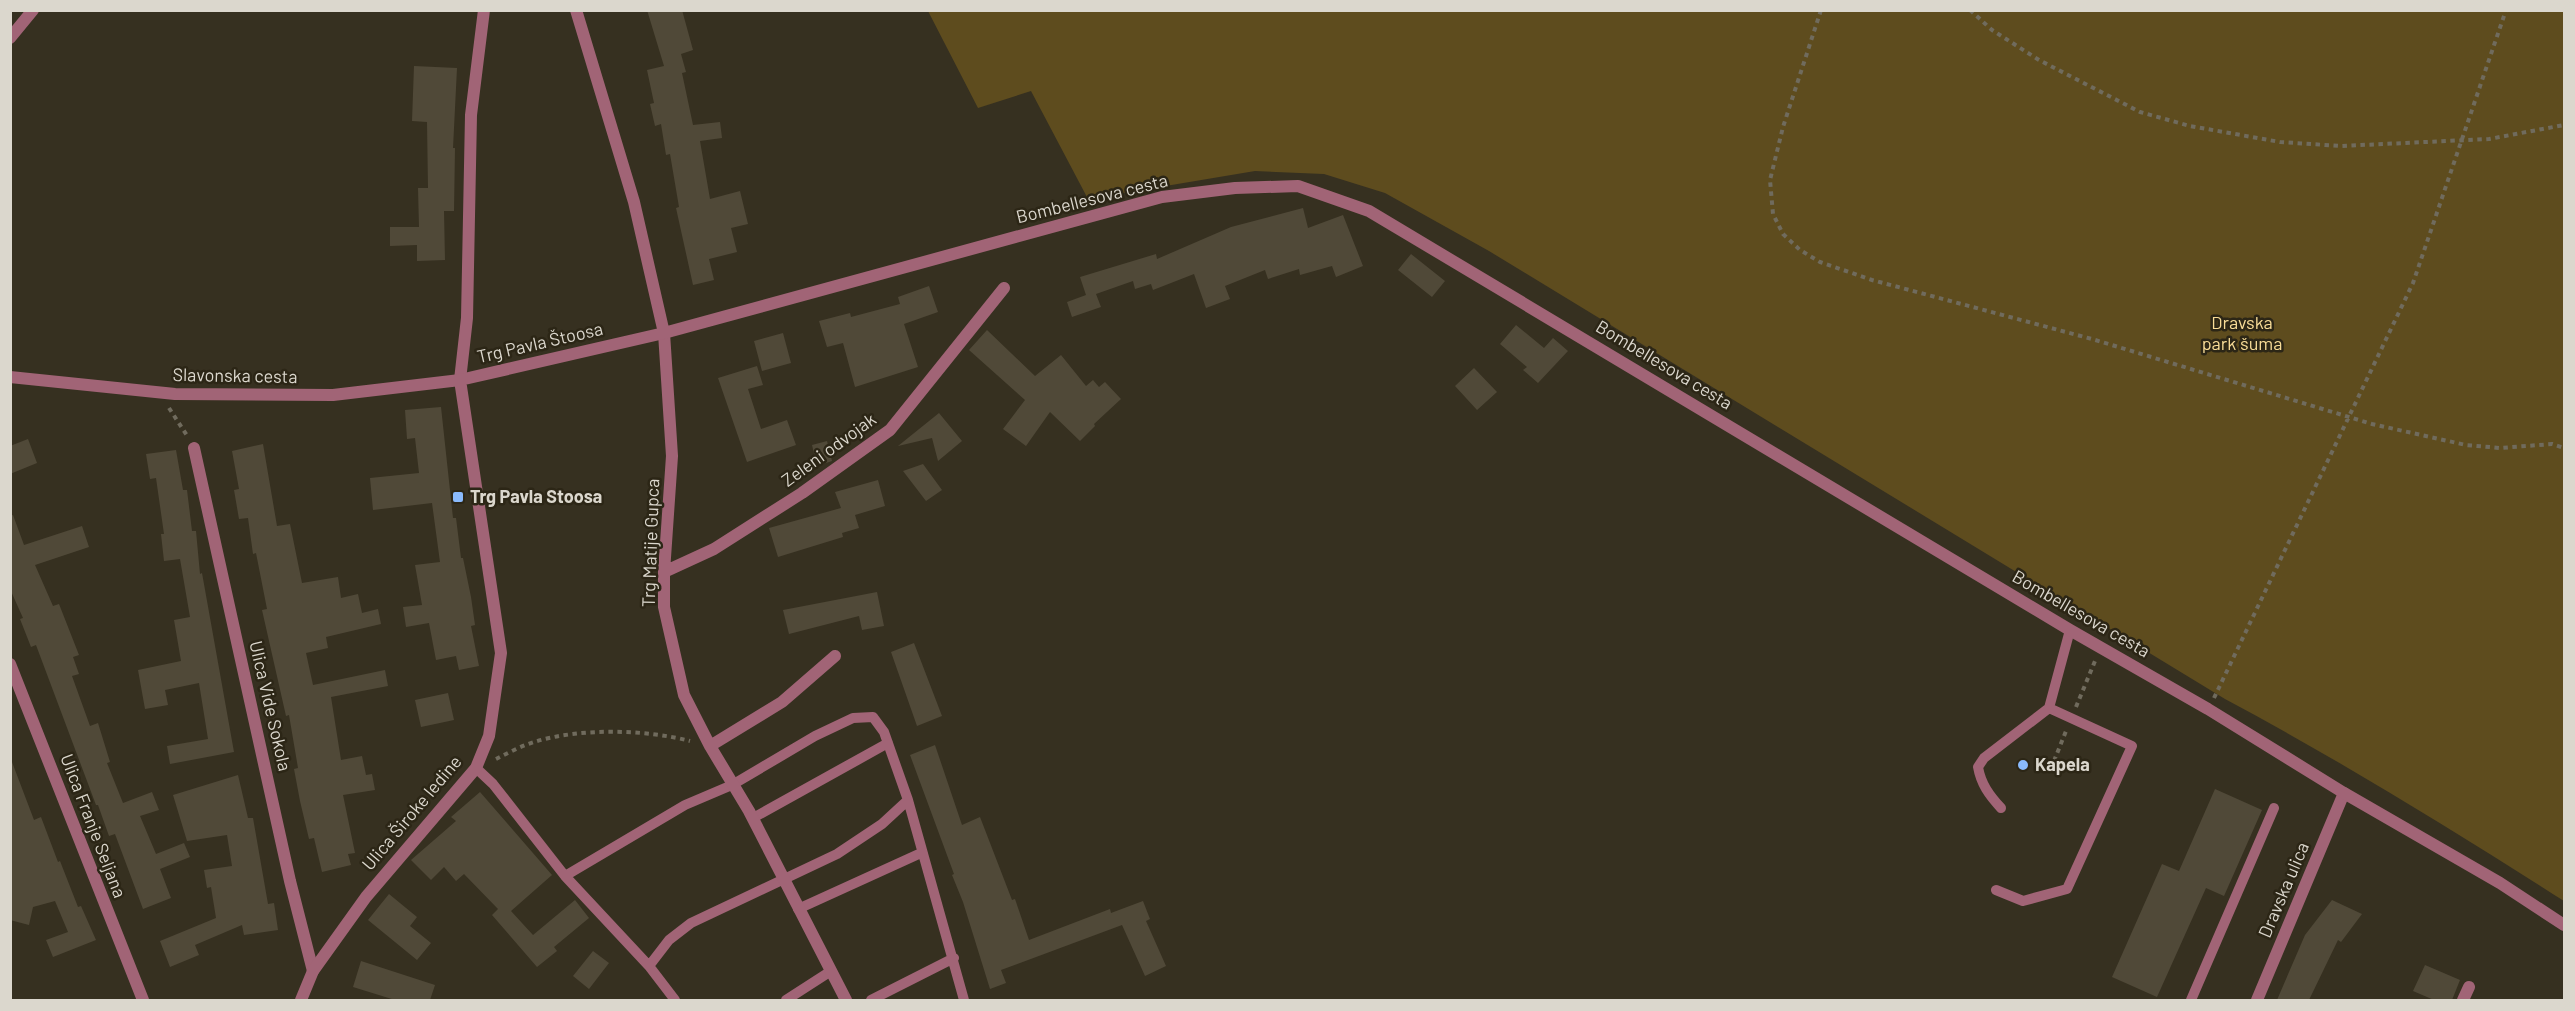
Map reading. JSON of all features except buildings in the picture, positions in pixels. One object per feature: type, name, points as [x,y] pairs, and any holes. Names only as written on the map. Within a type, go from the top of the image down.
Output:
[{"type":"street","points":[[10,38],[33,10]]},
{"type":"street","name":"Trg Pavla Štoosa","points":[[484,10],[471,115],[467,318],[460,380],[664,333]]},
{"type":"street","points":[[576,10],[634,202],[664,333]]},
{"type":"street","name":"Bombellesova cesta","points":[[664,333],[1162,197],[1235,188],[1298,186],[1369,211],[2070,630],[2208,709],[2565,925]]},
{"type":"street","name":"Zeleni odvojak","points":[[664,572],[714,549],[802,493],[890,430],[1004,288]]},
{"type":"street","name":"Trg Matije Gupca","points":[[664,333],[672,456],[664,572],[664,607],[684,695],[710,746],[753,818],[846,1000]]},
{"type":"street","name":"Slavonska cesta","points":[[10,377],[186,394],[333,395],[460,380]]},
{"type":"street","name":"Ulica Široke ledine","points":[[301,1000],[313,971],[366,897],[476,768],[489,736],[501,653],[460,380]]},
{"type":"street","name":"Ulica Vide Sokola","points":[[194,448],[290,881],[313,971]]},
{"type":"street","points":[[710,746],[782,702],[835,656]]},
{"type":"street","name":"Ulica Franje Seljana","points":[[10,664],[143,1000]]},
{"type":"street","name":"Dravska ulica","points":[[2257,1000],[2344,793]]},
{"type":"street","points":[[2463,1000],[2469,987]]},
{"type":"lane","points":[[2001,808],[1987,793],[1978,767],[1984,758],[2049,708],[2070,630]]},
{"type":"lane","points":[[1996,890],[2023,901],[2067,889],[2132,746],[2049,708]]},
{"type":"lane","points":[[565,876],[685,805],[732,785],[815,736],[853,718],[873,717],[884,732],[908,800],[964,1000]]},
{"type":"lane","points":[[753,818],[888,743]]},
{"type":"lane","points":[[476,768],[493,784],[565,876],[649,966],[675,1000]]},
{"type":"lane","points":[[649,966],[669,940],[691,923],[837,854],[882,824],[908,800]]},
{"type":"lane","points":[[2191,1000],[2274,808]]},
{"type":"lane","points":[[798,909],[921,853]]},
{"type":"lane","points":[[871,1000],[954,958]]},
{"type":"lane","points":[[786,1000],[831,971]]},
{"type":"path","points":[[1821,10],[1783,127],[1770,180],[1773,214],[1783,234],[1800,250],[1820,261],[1872,280],[2092,339],[2372,424],[2466,445],[2500,448],[2552,444],[2565,450]]},
{"type":"path","points":[[1970,10],[1992,30],[2039,60],[2140,112],[2190,126],[2280,142],[2341,146],[2489,139],[2565,125]]},
{"type":"path","points":[[2208,709],[2413,283],[2505,10]]},
{"type":"path","points":[[476,768],[532,742],[586,733],[662,733],[710,746]]},
{"type":"green space","name":"Dravska park šuma","points":[[928,11],[2564,11],[2564,901],[2396,797],[2225,699],[1489,251],[1385,193],[1324,174],[1255,171],[1088,199],[1031,91],[978,108]]},
{"type":"place","name":"Trg Pavla Stoosa","points":[[458,497]]},
{"type":"place","name":"Kapela","points":[[2023,765]]}]
